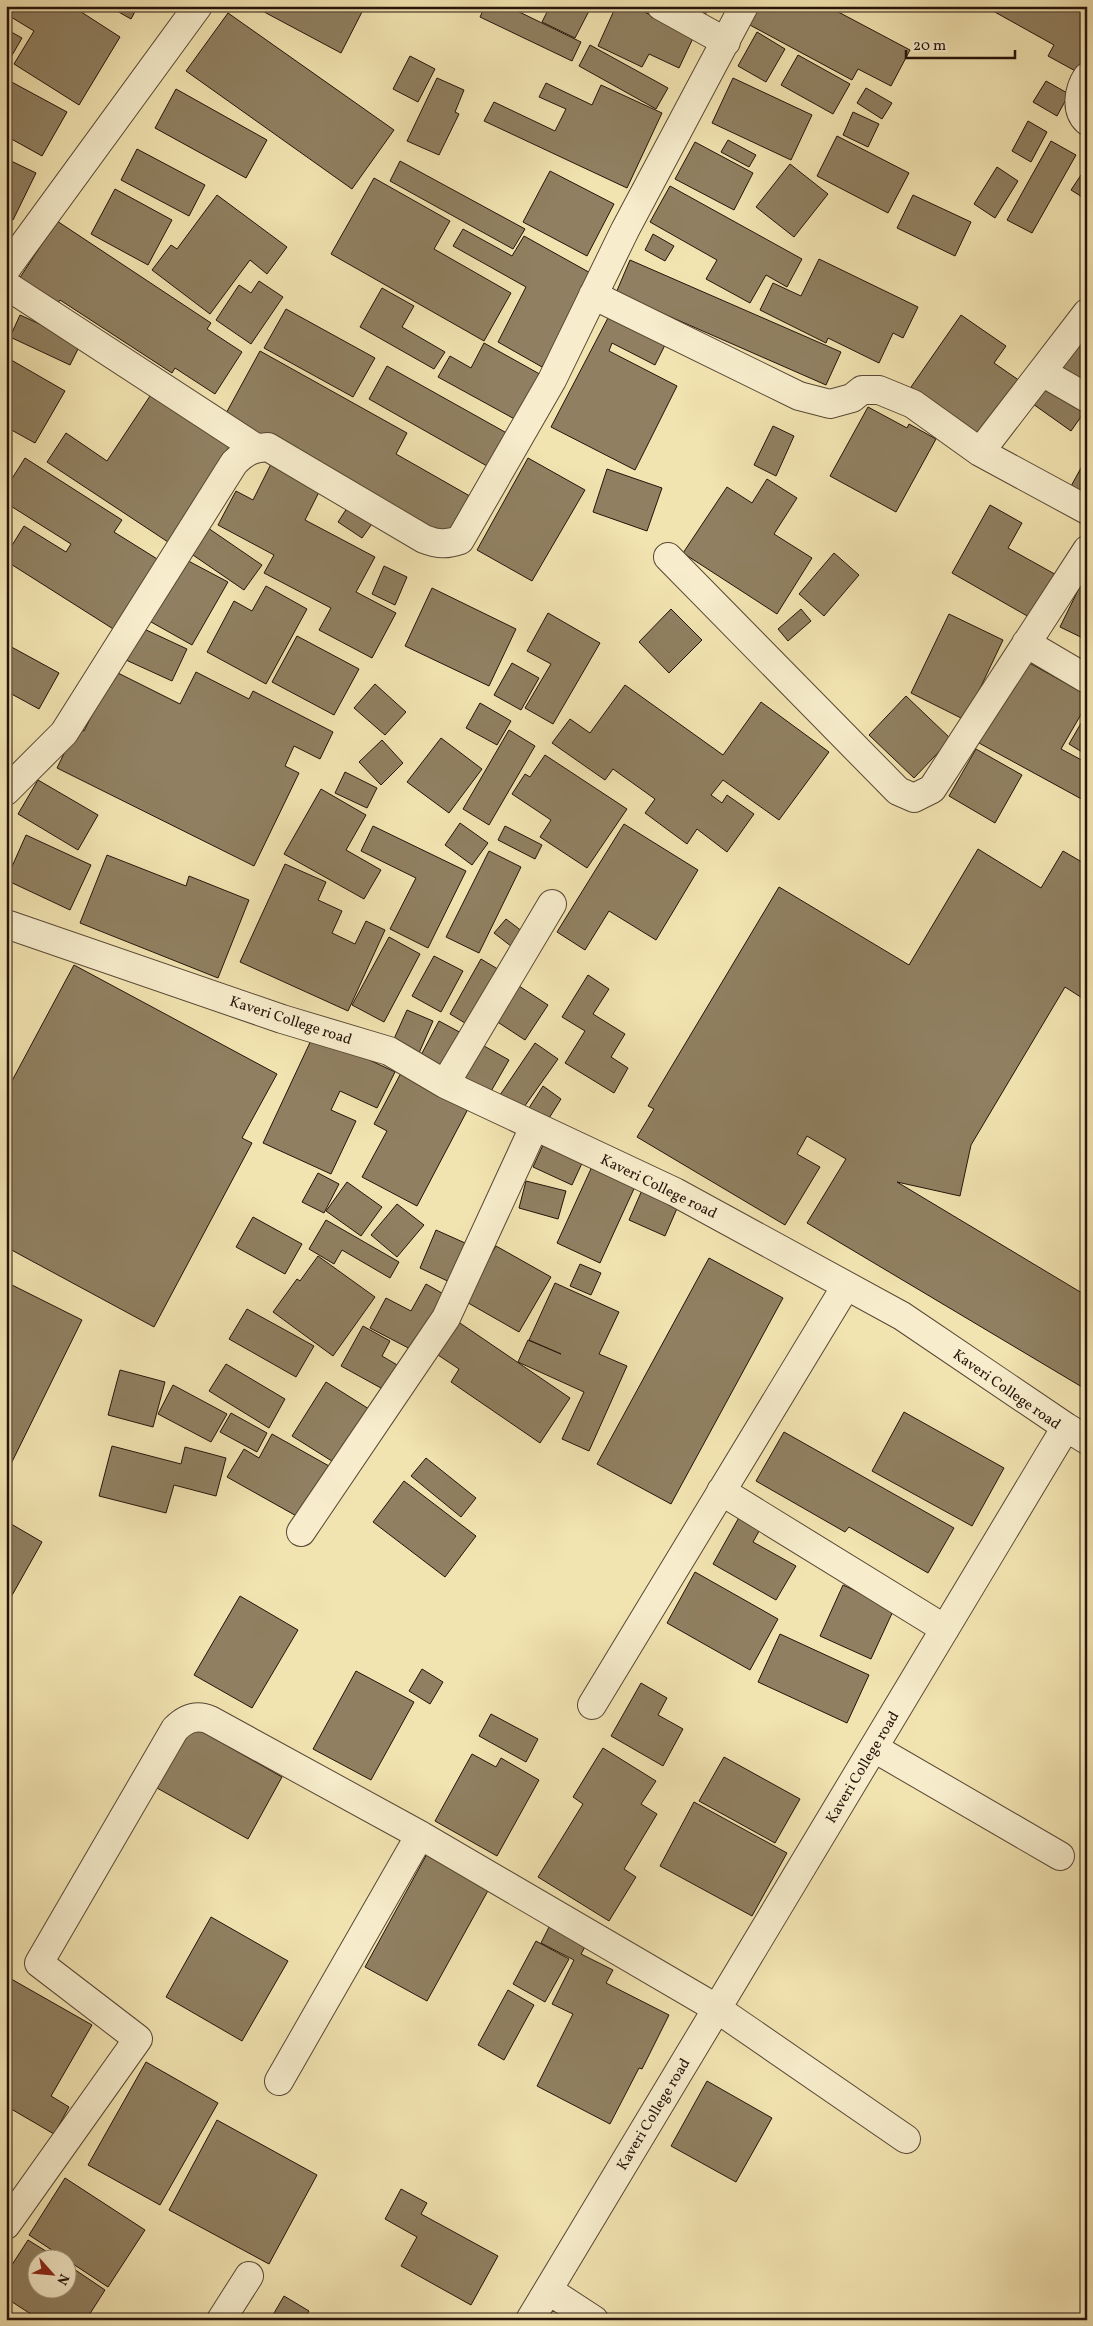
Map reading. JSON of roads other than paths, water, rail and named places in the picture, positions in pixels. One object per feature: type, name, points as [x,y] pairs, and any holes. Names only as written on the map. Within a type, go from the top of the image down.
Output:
[{"type":"street","points":[[6,268],[198,6]]},
{"type":"street","points":[[661,6],[726,42]]},
{"type":"street","points":[[6,791],[64,733],[234,463],[245,452],[268,446],[424,539],[436,544],[449,544],[460,540],[552,380],[625,230],[744,6]]},
{"type":"street","points":[[1087,77],[1079,94],[1082,116],[1087,121]]},
{"type":"street","points":[[6,285],[256,448]]},
{"type":"street","points":[[593,295],[799,396],[830,404],[852,398],[862,390],[879,390],[913,404],[980,452],[1087,510]]},
{"type":"street","points":[[980,452],[1087,313]]},
{"type":"street","points":[[1042,372],[1087,398]]},
{"type":"street","points":[[668,557],[898,792],[914,798],[932,790],[1087,550]]},
{"type":"street","points":[[1026,643],[1087,679]]},
{"type":"street","points":[[445,1084],[552,904]]},
{"type":"street","name":"Kaveri College road","points":[[6,924],[282,1019],[389,1051],[445,1084],[675,1192],[902,1316],[1076,1433],[946,1629],[716,2008],[530,2320]]},
{"type":"street","points":[[302,1532],[446,1318],[534,1127]]},
{"type":"street","points":[[592,1705],[846,1286]]},
{"type":"street","points":[[721,1491],[946,1629]]},
{"type":"street","points":[[7,2222],[138,2039],[39,1963],[175,1730],[187,1719],[198,1717],[210,1720],[420,1835],[716,2008],[906,2139]]},
{"type":"street","points":[[874,1748],[1060,1856]]},
{"type":"street","points":[[279,2081],[420,1835]]},
{"type":"street","points":[[221,2320],[249,2276]]},
{"type":"street","points":[[548,2290],[594,2320]]}]
